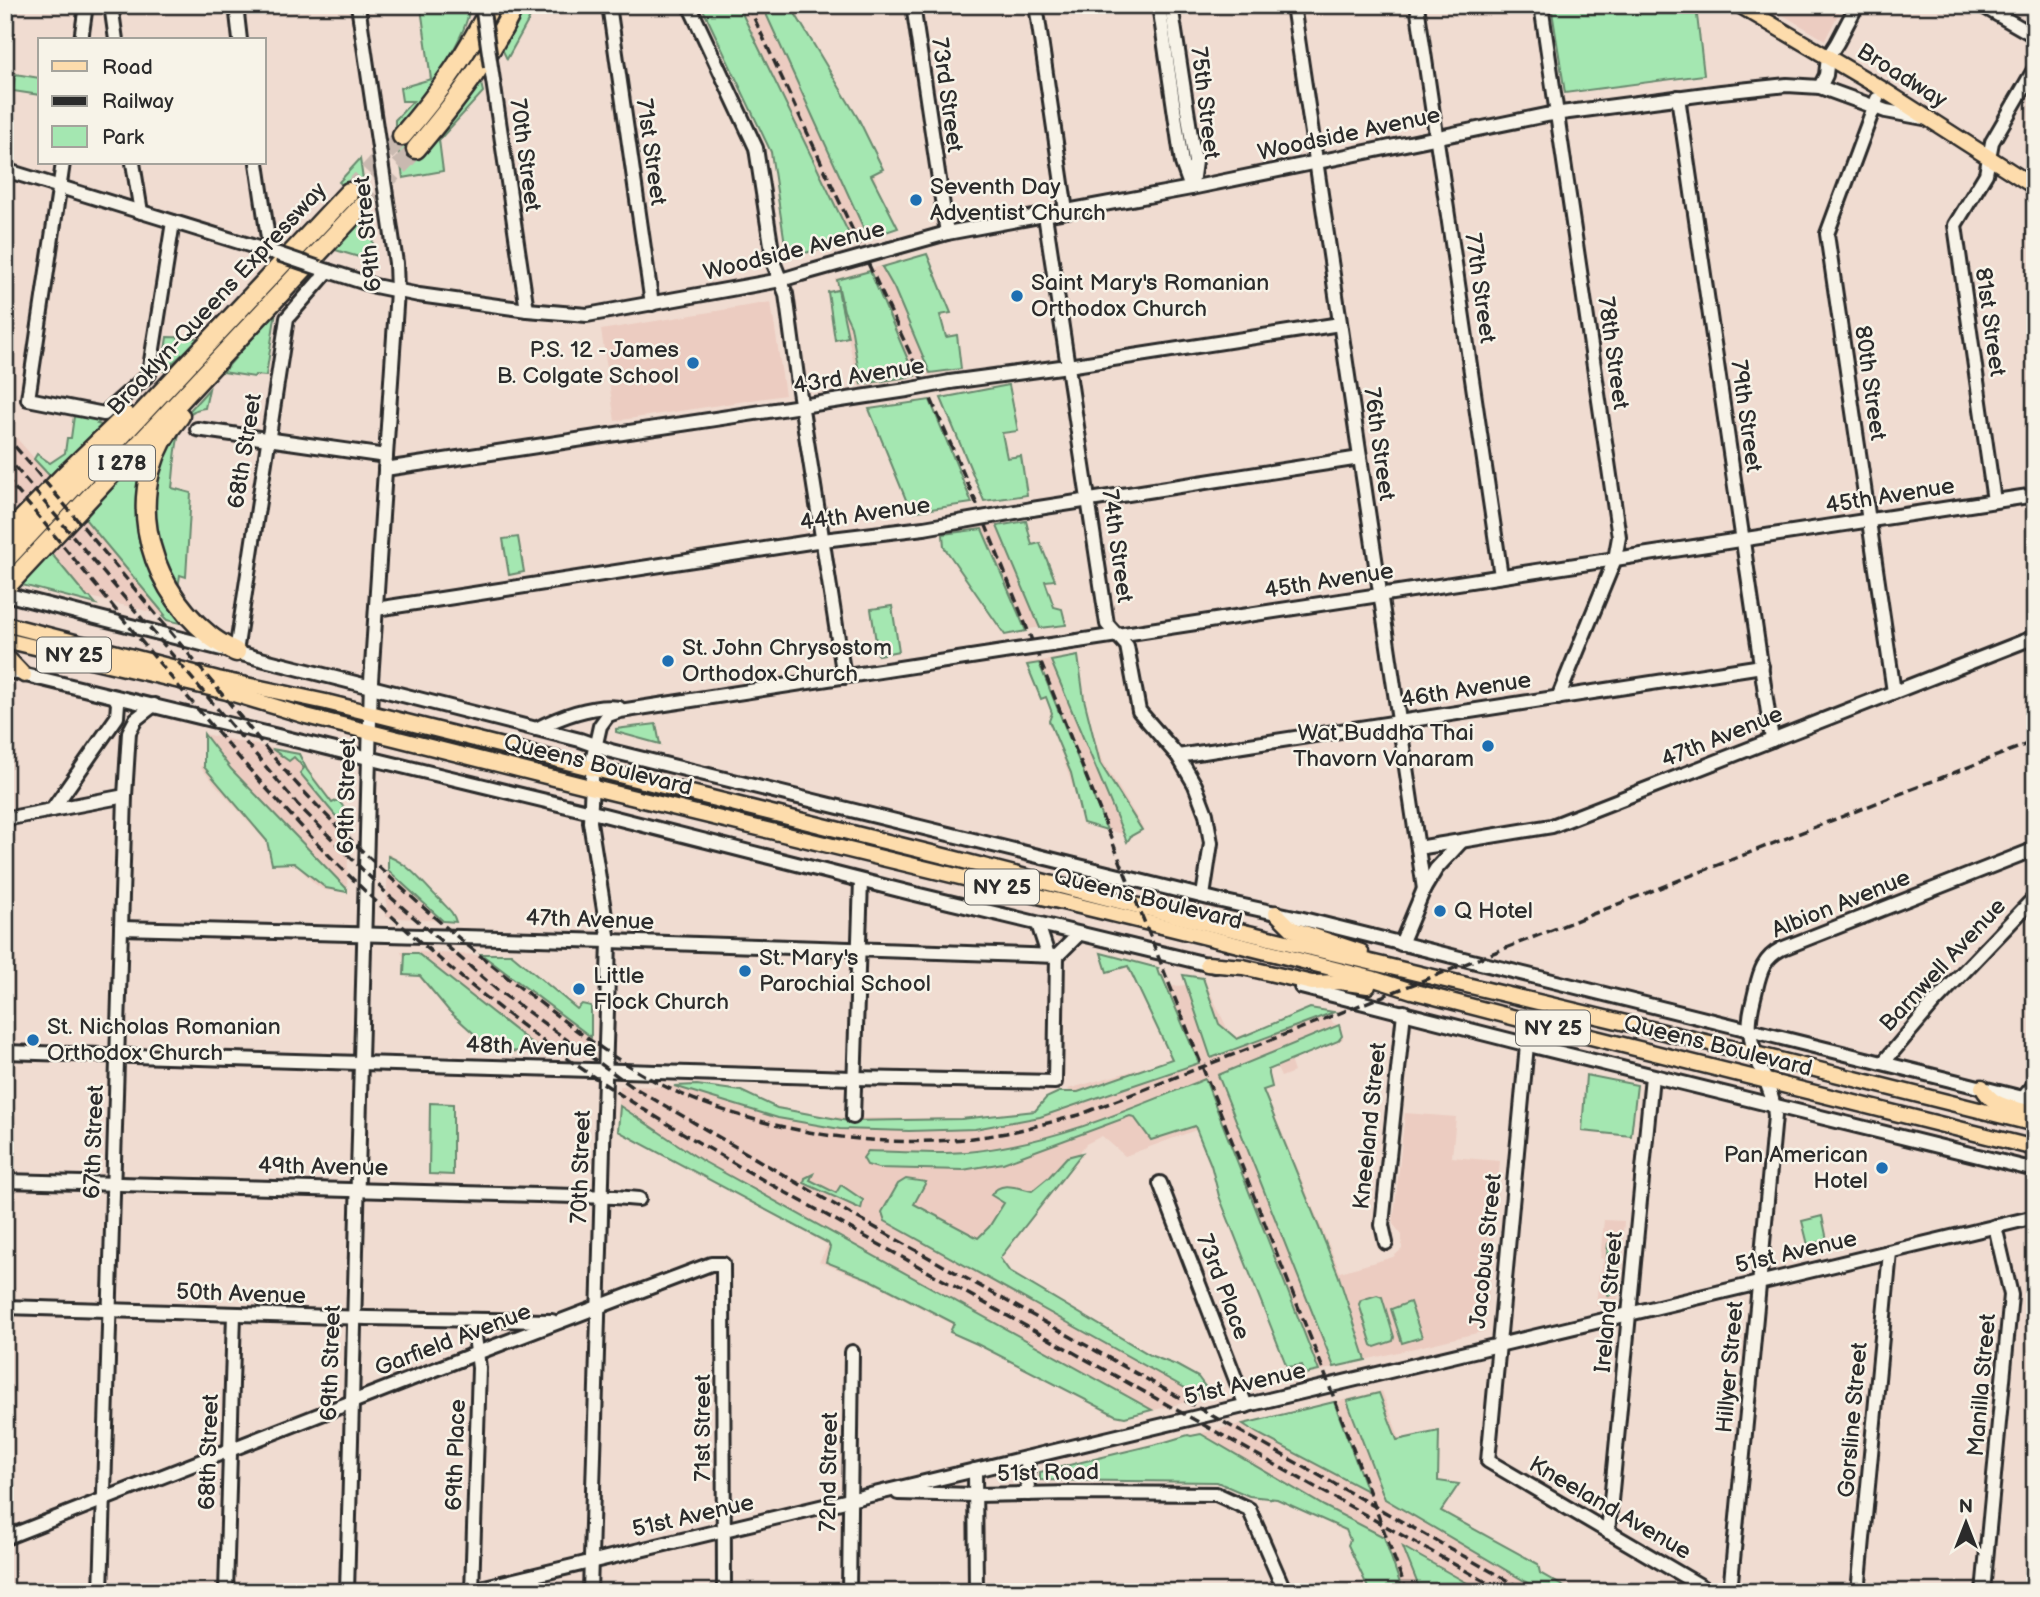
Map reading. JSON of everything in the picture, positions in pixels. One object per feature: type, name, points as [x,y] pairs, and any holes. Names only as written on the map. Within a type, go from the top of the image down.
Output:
[{"type":"highway","points":[[402,136],[444,83],[491,5]]},
{"type":"highway","points":[[416,149],[479,68],[515,5]]},
{"type":"highway","name":"Brooklyn-Queens Expressway","points":[[5,560],[349,192]]},
{"type":"highway","name":"Brooklyn-Queens Expressway","points":[[7,593],[238,338],[362,206]]},
{"type":"highway","points":[[236,652],[208,635],[168,588],[153,554],[145,505],[149,472],[160,444],[173,424],[208,386],[238,338]]},
{"type":"highway","points":[[5,537],[134,409],[172,384]]},
{"type":"main road","name":"Broadway","points":[[1739,6],[1882,89],[2035,187]]},
{"type":"main road","name":"Queens Boulevard","points":[[5,624],[218,680],[326,702],[1135,906],[1462,983],[1758,1060],[2035,1124]]},
{"type":"main road","name":"Queens Boulevard","points":[[5,640],[227,692],[306,716],[1371,978],[1412,991],[2035,1148]]},
{"type":"main road","points":[[5,655],[24,674]]},
{"type":"main road","points":[[1276,913],[1287,926],[1297,932],[1462,983]]},
{"type":"main road","points":[[1208,964],[1243,967],[1311,983],[1339,982],[1412,991]]},
{"type":"main road","points":[[1982,1087],[1989,1099],[1996,1104],[2035,1115]]},
{"type":"street","points":[[81,38],[86,5]]},
{"type":"street","points":[[111,5],[116,38]]},
{"type":"street","points":[[236,5],[240,38]]},
{"type":"street","name":"69th Street","points":[[347,1592],[370,713],[397,291],[396,263],[358,5]]},
{"type":"street","name":"70th Street","points":[[482,5],[527,310]]},
{"type":"street","name":"71st Street","points":[[609,5],[652,304]]},
{"type":"street","points":[[689,5],[756,148],[774,264],[786,294],[844,677]]},
{"type":"street","name":"73rd Street","points":[[913,5],[947,233]]},
{"type":"street","points":[[1036,5],[1066,211]]},
{"type":"street","name":"75th Street","points":[[1159,5],[1182,163],[1191,188]]},
{"type":"street","name":"75th Street","points":[[1171,5],[1195,162],[1191,188]]},
{"type":"street","name":"76th Street","points":[[1293,5],[1424,889]]},
{"type":"street","name":"77th Street","points":[[1417,5],[1501,576]]},
{"type":"street","name":"78th Street","points":[[1541,5],[1619,537],[1615,559],[1558,698]]},
{"type":"street","points":[[1820,87],[1826,75],[1828,57],[1857,5]]},
{"type":"street","points":[[1981,5],[2035,36]]},
{"type":"street","name":"81st Street","points":[[1994,501],[1955,225],[1986,174],[1992,142],[2035,68]]},
{"type":"street","name":"Woodside Avenue","points":[[5,170],[375,286],[527,310],[587,315],[781,280],[947,233],[1191,188],[1436,136],[1557,114],[1787,85],[1820,87],[1902,115],[1929,119]]},
{"type":"street","name":"80th Street","points":[[1882,89],[1827,234],[1894,692]]},
{"type":"street","name":"79th Street","points":[[1678,97],[1772,740]]},
{"type":"street","points":[[63,164],[28,399],[104,414],[149,374],[173,222]]},
{"type":"street","points":[[133,164],[141,212]]},
{"type":"street","points":[[257,164],[274,253]]},
{"type":"street","name":"74th Street","points":[[1045,215],[1107,624],[1127,646],[1139,711],[1178,756],[1195,785],[1206,814],[1211,843],[1203,897]]},
{"type":"street","name":"68th Street","points":[[236,652],[287,318],[323,270]]},
{"type":"street","name":"43rd Avenue","points":[[385,470],[1340,324]]},
{"type":"street","points":[[197,429],[386,456]]},
{"type":"street","name":"44th Avenue","points":[[376,609],[822,540],[924,528],[1089,499],[1360,458]]},
{"type":"street","name":"45th Avenue","points":[[595,745],[603,719],[630,709],[2035,495]]},
{"type":"street","name":"Queens Boulevard","points":[[7,593],[632,756],[2029,1099]]},
{"type":"street","name":"47th Avenue","points":[[1418,848],[1552,826],[2035,637]]},
{"type":"street","name":"46th Avenue","points":[[1178,756],[1762,666]]},
{"type":"street","name":"Queens Boulevard","points":[[5,670],[1038,925],[1404,1012],[1527,1045],[2035,1170]]},
{"type":"street","points":[[51,810],[117,717],[118,703],[115,697]]},
{"type":"street","name":"67th Street","points":[[101,1592],[125,796],[129,732],[136,719],[154,705]]},
{"type":"street","name":"45th Avenue","points":[[536,729],[553,720],[595,708],[630,709]]},
{"type":"street","name":"70th Street","points":[[590,1592],[609,941],[590,822],[595,745]]},
{"type":"street","points":[[5,819],[125,796]]},
{"type":"street","points":[[1401,944],[1424,889],[1436,869],[1461,842]]},
{"type":"street","name":"Albion Avenue","points":[[1758,1060],[1749,1030],[1749,1017],[1761,970],[1768,958],[1776,952],[2035,849]]},
{"type":"street","points":[[853,1117],[861,881]]},
{"type":"street","name":"Barnwell Avenue","points":[[1883,1063],[1933,1004],[2035,897]]},
{"type":"street","points":[[1038,925],[1053,955],[1079,934]]},
{"type":"street","name":"47th Avenue","points":[[121,928],[1053,955]]},
{"type":"street","name":"48th Avenue","points":[[5,1052],[1055,1082],[1053,955]]},
{"type":"street","name":"Kneeland Street","points":[[1386,1243],[1382,1225],[1404,1012]]},
{"type":"street","name":"Jacobus Street","points":[[1488,1461],[1527,1045]]},
{"type":"street","name":"Hillyer Street","points":[[1730,1592],[1775,1106],[1758,1060]]},
{"type":"street","name":"Ireland Street","points":[[1608,1532],[1651,1076]]},
{"type":"street","points":[[2029,1099],[2035,1084]]},
{"type":"street","name":"49th Avenue","points":[[5,1181],[639,1199]]},
{"type":"street","name":"73rd Place","points":[[1160,1183],[1246,1406]]},
{"type":"street","name":"51st Avenue","points":[[469,1591],[2035,1217]]},
{"type":"street","name":"Manilla Street","points":[[1983,1592],[2011,1296],[1995,1226]]},
{"type":"street","name":"Gorsline Street","points":[[1858,1592],[1890,1252]]},
{"type":"street","name":"Garfield Avenue","points":[[5,1538],[597,1306],[711,1264],[723,1264]]},
{"type":"street","name":"71st Street","points":[[723,1264],[724,1592]]},
{"type":"street","name":"50th Avenue","points":[[5,1307],[354,1318],[560,1321]]},
{"type":"street","name":"68th Street","points":[[226,1592],[234,1314]]},
{"type":"street","name":"69th Place","points":[[469,1591],[479,1368],[473,1320]]},
{"type":"street","name":"72nd Street","points":[[849,1592],[852,1352]]},
{"type":"street","points":[[1027,1458],[1028,1494]]},
{"type":"street","name":"Kneeland Avenue","points":[[1488,1461],[1711,1592]]},
{"type":"street","points":[[975,1470],[976,1592]]},
{"type":"street","name":"51st Road","points":[[880,1493],[1216,1494],[1249,1509],[1285,1592]]},
{"type":"shaded area","points":[[700,5],[792,5],[835,84],[871,160],[879,192],[895,221],[828,245],[792,254],[768,146]]},
{"type":"shaded area","points":[[1766,5],[1843,5],[1825,40]]},
{"type":"shaded area","points":[[924,254],[953,371],[859,387],[835,279]]},
{"type":"shaded area","name":"P.S. 12 - James B. Colgate School","points":[[771,302],[785,395],[615,421],[601,330]]},
{"type":"shaded area","points":[[5,408],[14,419],[12,433],[50,476],[16,512],[5,500]]},
{"type":"shaded area","points":[[85,519],[166,616],[87,598],[51,553]]},
{"type":"shaded area","points":[[1021,521],[1058,625],[1006,632],[956,567],[945,547],[942,533]]},
{"type":"shaded area","points":[[1073,656],[1081,706],[1104,763],[1143,828],[1126,835],[1101,828],[1084,819],[1049,718],[1051,710],[1027,663]]},
{"type":"shaded area","points":[[204,734],[294,753],[303,762],[333,802],[336,800],[349,818],[347,892],[324,890],[299,868],[277,854],[200,767],[203,765]]},
{"type":"shaded area","points":[[388,853],[407,868],[455,922],[386,917]]},
{"type":"shaded area","points":[[400,951],[510,954],[590,1018],[591,1057],[492,1051],[448,1011]]},
{"type":"shaded area","points":[[1129,961],[1157,968],[1165,987],[1186,985],[1204,979],[1232,1039],[1316,1008],[1327,1010],[1333,1023],[1339,1025],[1343,1039],[1290,1060],[1294,1072],[1281,1077],[1276,1066],[1268,1070],[1272,1087],[1264,1090],[1340,1272],[1393,1257],[1402,1249],[1402,1235],[1393,1224],[1405,1113],[1456,1117],[1452,1157],[1500,1161],[1485,1331],[1307,1374],[1303,1361],[1287,1364],[1196,1130],[1125,1156],[1102,1136],[1086,1144],[995,1261],[1011,1278],[1215,1395],[1130,1416],[871,1282],[819,1262],[828,1245],[618,1127],[620,1086],[696,1087],[813,1115],[856,1118],[968,1118],[1033,1112],[1076,1102],[1068,1089],[1171,1060]]},
{"type":"shaded area","points":[[1604,1220],[1624,1221],[1618,1300],[1596,1306],[1603,1259],[1600,1258]]},
{"type":"shaded area","points":[[1382,1391],[1421,1497],[1536,1565],[1531,1573],[1564,1592],[1378,1592],[1350,1534],[1168,1441]]},
{"type":"green space","points":[[469,5],[465,26],[443,68],[421,99],[395,128],[395,120],[413,101],[402,101],[400,88],[431,79],[421,8]]},
{"type":"green space","points":[[527,5],[537,5],[507,59],[502,49]]},
{"type":"green space","points":[[701,5],[738,5],[853,242],[787,257],[771,152]]},
{"type":"green space","points":[[762,5],[790,5],[859,120],[883,169],[871,175],[898,228],[868,238]]},
{"type":"green space","points":[[1551,5],[1693,5],[1696,7],[1704,75],[1565,93]]},
{"type":"green space","points":[[15,74],[38,78],[38,95],[13,91]]},
{"type":"green space","points":[[480,79],[483,92],[439,140],[443,171],[403,178],[395,128],[419,150]]},
{"type":"green space","points":[[360,159],[367,207],[339,182]]},
{"type":"green space","points":[[369,210],[374,254],[369,260],[332,249]]},
{"type":"green space","points":[[927,254],[951,313],[940,315],[946,337],[957,335],[961,369],[930,373],[894,288],[882,267]]},
{"type":"green space","points":[[870,271],[915,376],[861,384],[851,326],[844,311],[837,280]]},
{"type":"green space","points":[[838,290],[848,337],[835,340],[828,292]]},
{"type":"green space","points":[[276,311],[266,376],[254,377],[223,372]]},
{"type":"green space","points":[[167,337],[200,338],[164,371],[162,370]]},
{"type":"green space","points":[[1009,385],[1018,431],[1002,433],[1007,458],[1021,456],[1027,495],[984,501],[941,398]]},
{"type":"green space","points":[[209,389],[205,408],[187,416],[177,446],[172,488],[191,493],[186,577],[180,575],[178,588],[153,535],[152,487],[174,428]]},
{"type":"green space","points":[[930,400],[972,503],[911,512],[869,409]]},
{"type":"green space","points":[[74,416],[101,420],[97,424],[102,425],[50,476],[34,459],[37,454],[50,463],[65,453],[67,438],[71,438]]},
{"type":"green space","points":[[131,463],[143,473],[138,518],[146,558],[189,625],[167,620],[163,616],[165,615],[85,519]]},
{"type":"green space","points":[[1026,521],[1032,545],[1040,543],[1055,580],[1045,581],[1054,607],[1062,609],[1066,625],[1040,628],[997,526]]},
{"type":"green space","points":[[982,529],[1026,631],[1005,635],[944,547],[943,534]]},
{"type":"green space","points":[[518,537],[524,572],[509,575],[503,539]]},
{"type":"green space","points":[[51,553],[87,597],[96,604],[22,585]]},
{"type":"green space","points":[[892,606],[899,651],[878,655],[871,609]]},
{"type":"green space","points":[[1078,656],[1084,699],[1100,763],[1142,830],[1131,836],[1127,842],[1051,661]]},
{"type":"green space","points":[[1039,663],[1107,830],[1083,823],[1071,773],[1049,721],[1052,713],[1046,697],[1041,699],[1027,665]]},
{"type":"green space","points":[[656,724],[660,744],[616,732],[616,729]]},
{"type":"green space","points":[[204,734],[231,769],[347,892],[326,888],[294,863],[272,864],[267,841],[204,767]]},
{"type":"green space","points":[[272,749],[299,754],[307,770],[332,803],[338,800],[349,814],[349,832],[300,773],[304,768],[294,757],[289,761]]},
{"type":"green space","points":[[388,856],[416,875],[449,910],[456,922],[443,921],[388,870]]},
{"type":"green space","points":[[405,953],[417,953],[544,1053],[492,1050],[449,1011],[420,976],[404,975]]},
{"type":"green space","points":[[1101,953],[1158,968],[1199,1063],[1040,1117],[975,1129],[840,1129],[778,1118],[674,1086],[697,1085],[741,1091],[777,1108],[848,1121],[961,1119],[1035,1111],[1046,1098],[1059,1092],[1078,1092],[1172,1059],[1128,966],[1107,972]]},
{"type":"green space","points":[[481,954],[511,954],[577,1009],[582,1004],[591,1006],[591,1037]]},
{"type":"green space","points":[[1183,975],[1203,978],[1219,1024],[1237,1039],[1310,1008],[1334,1012],[1211,1058]]},
{"type":"green space","points":[[1339,1025],[1342,1036],[1338,1041],[1268,1070],[1272,1087],[1263,1090],[1338,1274],[1366,1360],[1334,1367],[1218,1075]]},
{"type":"green space","points":[[1586,1075],[1637,1085],[1631,1136],[1582,1131]]},
{"type":"green space","points":[[1205,1079],[1319,1371],[1305,1374],[1302,1365],[1287,1367],[1219,1196],[1211,1165],[1195,1126],[1151,1140],[1134,1117],[1130,1116],[1003,1163],[963,1170],[878,1168],[867,1165],[863,1158],[868,1151],[962,1152],[1006,1147],[1093,1123]]},
{"type":"green space","points":[[430,1103],[453,1104],[453,1175],[429,1174]]},
{"type":"green space","points":[[620,1106],[701,1160],[1152,1410],[1125,1417],[1115,1415],[950,1332],[954,1323],[871,1280],[826,1262],[830,1247],[828,1243],[618,1131]]},
{"type":"green space","points":[[1082,1153],[1000,1258],[1010,1272],[1152,1356],[1198,1377],[1212,1396],[1203,1398],[885,1221],[882,1212],[898,1184],[906,1179],[926,1182],[914,1204],[978,1238],[989,1227],[1004,1203],[991,1195],[995,1190],[1010,1186],[1032,1191],[1067,1157]]},
{"type":"green space","points":[[813,1174],[810,1180],[836,1193],[841,1185],[863,1200],[861,1209],[804,1183],[805,1178]]},
{"type":"green space","points":[[1822,1216],[1827,1240],[1808,1245],[1802,1221]]},
{"type":"green space","points":[[1614,1239],[1620,1245],[1616,1291],[1609,1296],[1604,1290],[1608,1244]]},
{"type":"green space","points":[[1377,1295],[1382,1297],[1394,1337],[1393,1341],[1375,1347],[1372,1345],[1359,1304],[1361,1300]]},
{"type":"green space","points":[[1410,1302],[1422,1337],[1402,1343],[1391,1309]]},
{"type":"green space","points":[[1379,1393],[1397,1440],[1439,1431],[1438,1481],[1459,1484],[1441,1511],[1538,1564],[1540,1573],[1573,1592],[1543,1592],[1385,1499],[1347,1401]]},
{"type":"green space","points":[[1334,1402],[1367,1491],[1243,1424]]},
{"type":"green space","points":[[1201,1434],[1324,1506],[1384,1537],[1403,1592],[1370,1592],[1348,1545],[1350,1540],[1346,1530],[1277,1499],[1249,1496],[1217,1482],[1040,1480],[1040,1472]]},
{"type":"green space","points":[[1403,1547],[1483,1592],[1421,1592]]},
{"type":"tunnel","points":[[349,192],[402,136]]},
{"type":"tunnel","points":[[362,206],[416,149]]},
{"type":"railway","points":[[748,5],[928,392],[985,523],[1323,1369],[1407,1592]]},
{"type":"railway","points":[[5,435],[295,782],[359,848],[440,922],[567,1023],[651,1079],[674,1091],[735,1114],[772,1124],[849,1138],[888,1141],[967,1139],[1006,1133],[1079,1115],[2035,741]]},
{"type":"railway","points":[[5,455],[298,805],[387,894],[496,989],[633,1087],[849,1213],[1528,1592]]},
{"type":"railway","points":[[5,477],[236,754],[333,860],[469,984],[527,1029],[618,1093],[740,1167],[1504,1592]]},
{"type":"place","name":"Seventh Day Adventist Church","points":[[916,200]]},
{"type":"place","name":"Saint Mary's Romanian Orthodox Church","points":[[1017,296]]},
{"type":"place","name":"P.S. 12 - James B. Colgate School","points":[[693,363]]},
{"type":"place","name":"St. John Chrysostom Orthodox Church","points":[[668,661]]},
{"type":"place","name":"Wat Buddha Thai Thavorn Vanaram","points":[[1488,746]]},
{"type":"place","name":"Q Hotel","points":[[1440,911]]},
{"type":"place","name":"St. Mary's Parochial School","points":[[745,971]]},
{"type":"place","name":"Little Flock Church","points":[[579,989]]},
{"type":"place","name":"St. Nicholas Romanian Orthodox Church","points":[[33,1040]]},
{"type":"place","name":"Pan American Hotel","points":[[1882,1168]]}]
